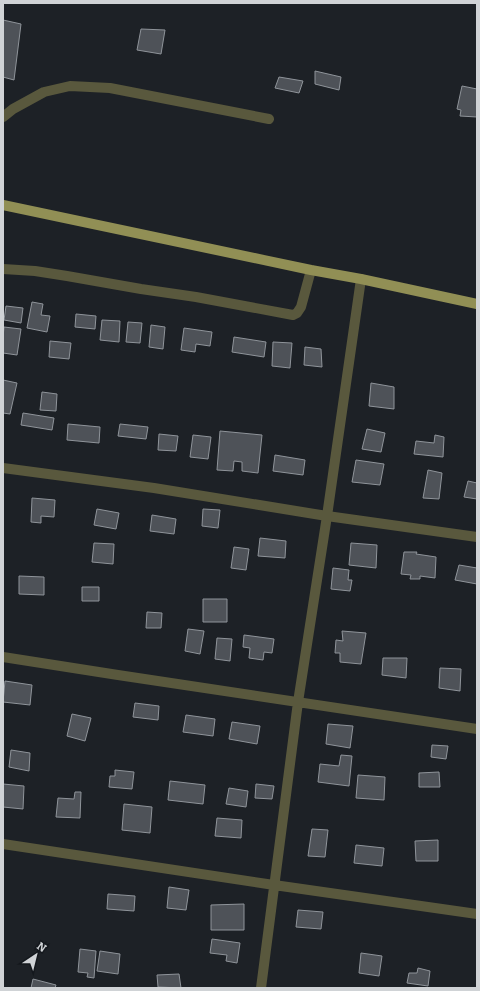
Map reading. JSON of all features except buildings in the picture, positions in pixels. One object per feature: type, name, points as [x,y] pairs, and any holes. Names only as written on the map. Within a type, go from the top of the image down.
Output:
[{"type":"main road","points":[[3,205],[477,304]]},
{"type":"street","points":[[3,117],[13,109],[44,92],[70,86],[110,88],[269,119]]},
{"type":"street","points":[[3,268],[35,270],[141,289],[203,298],[293,315],[297,313],[301,307],[311,270]]},
{"type":"street","points":[[261,988],[298,702],[327,516],[361,279]]},
{"type":"street","points":[[3,468],[154,488],[327,516],[477,537]]},
{"type":"street","points":[[3,657],[477,729]]},
{"type":"street","points":[[3,844],[477,914]]}]
